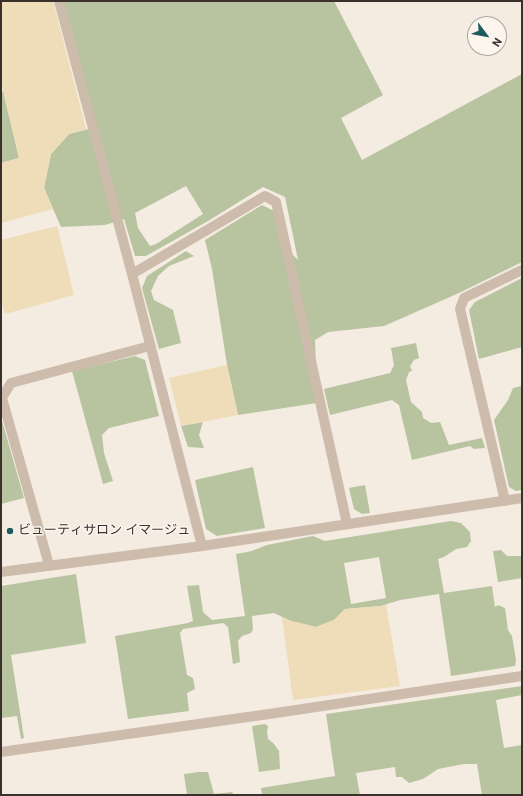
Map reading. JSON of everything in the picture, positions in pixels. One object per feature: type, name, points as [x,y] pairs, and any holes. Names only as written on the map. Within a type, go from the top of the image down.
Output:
[{"type":"street","points":[[59,1],[132,274],[202,546]]},
{"type":"street","points":[[132,274],[265,196],[276,202],[347,524]]},
{"type":"street","points":[[505,501],[460,309],[464,298],[522,270]]},
{"type":"street","points":[[49,565],[2,398],[11,383],[150,346]]},
{"type":"street","points":[[1,572],[202,546],[522,498]]},
{"type":"street","points":[[1,752],[522,676]]},
{"type":"green space","points":[[62,1],[334,1],[383,95],[341,118],[362,160],[522,74],[522,262],[459,293],[384,326],[328,332],[315,340],[317,403],[238,415],[227,365],[212,269],[205,240],[262,205],[274,211],[292,254],[298,260],[285,197],[263,187],[208,221],[146,256],[135,256],[124,219],[105,225],[61,227],[44,188],[51,154],[69,134],[96,127]],"holes":[[[186,186],[203,214],[156,244],[150,246],[138,228],[135,213]]]},
{"type":"green space","points":[[3,91],[19,158],[1,163],[1,93]]},
{"type":"green space","points":[[186,251],[194,256],[169,266],[158,276],[151,291],[154,300],[173,310],[181,343],[159,349],[142,288],[147,276]]},
{"type":"green space","points":[[522,278],[522,347],[479,359],[469,310],[475,302]]},
{"type":"green space","points":[[416,343],[419,358],[414,360],[410,366],[412,371],[409,372],[406,380],[411,402],[422,412],[423,418],[431,423],[440,422],[449,445],[482,438],[485,448],[474,449],[470,446],[412,460],[399,405],[392,400],[330,415],[324,389],[390,373],[394,365],[391,348]]},
{"type":"green space","points":[[135,356],[145,360],[159,416],[109,428],[102,435],[104,453],[113,481],[103,484],[72,371]]},
{"type":"green space","points":[[522,386],[522,490],[516,491],[509,487],[494,420],[508,400],[513,388]]},
{"type":"green space","points":[[1,417],[24,498],[1,504]]},
{"type":"green space","points":[[203,422],[199,435],[204,448],[188,447],[181,426]]},
{"type":"green space","points":[[253,467],[265,528],[217,536],[206,529],[195,480]]},
{"type":"green space","points":[[365,485],[370,513],[362,514],[354,509],[349,488]]},
{"type":"green space","points":[[451,521],[461,523],[470,532],[471,541],[467,547],[456,549],[438,559],[444,593],[492,586],[495,607],[498,605],[505,608],[508,630],[512,636],[516,660],[515,666],[451,676],[439,594],[400,600],[381,606],[345,609],[334,620],[316,627],[291,621],[274,613],[252,616],[253,629],[251,633],[242,636],[238,641],[240,662],[233,664],[228,627],[223,623],[183,629],[180,633],[187,675],[193,678],[195,689],[187,693],[189,711],[128,719],[115,636],[193,621],[187,586],[199,585],[203,612],[212,620],[245,616],[236,554],[252,551],[267,545],[313,536],[325,541]],"holes":[[[379,557],[386,598],[351,604],[344,563]]]},
{"type":"green space","points":[[501,550],[507,556],[522,556],[522,578],[498,582],[493,551]]},
{"type":"green space","points":[[76,574],[86,643],[11,655],[24,738],[21,739],[17,716],[1,718],[1,586]]},
{"type":"green space","points":[[522,686],[522,695],[496,700],[504,748],[522,745],[522,795],[482,795],[477,764],[464,764],[438,769],[423,779],[409,783],[402,777],[396,777],[395,767],[356,773],[360,795],[262,795],[261,788],[335,776],[326,714]]},
{"type":"green space","points":[[265,724],[268,726],[268,739],[279,751],[280,769],[259,772],[252,726]]},
{"type":"green space","points":[[208,772],[214,794],[232,792],[234,795],[187,795],[184,774]]},
{"type":"sand","points":[[1,1],[53,1],[86,129],[69,134],[51,154],[44,188],[53,209],[1,223],[1,163],[19,158],[1,81]]},
{"type":"sand","points":[[57,226],[74,295],[5,314],[1,300],[1,240]]},
{"type":"sand","points":[[227,365],[238,415],[181,426],[169,378]]},
{"type":"sand","points":[[386,605],[400,686],[293,700],[282,617],[291,621],[316,627],[334,620],[345,609]]},
{"type":"place","name":"ビューティサロン イマージュ","points":[[10,531]]}]
